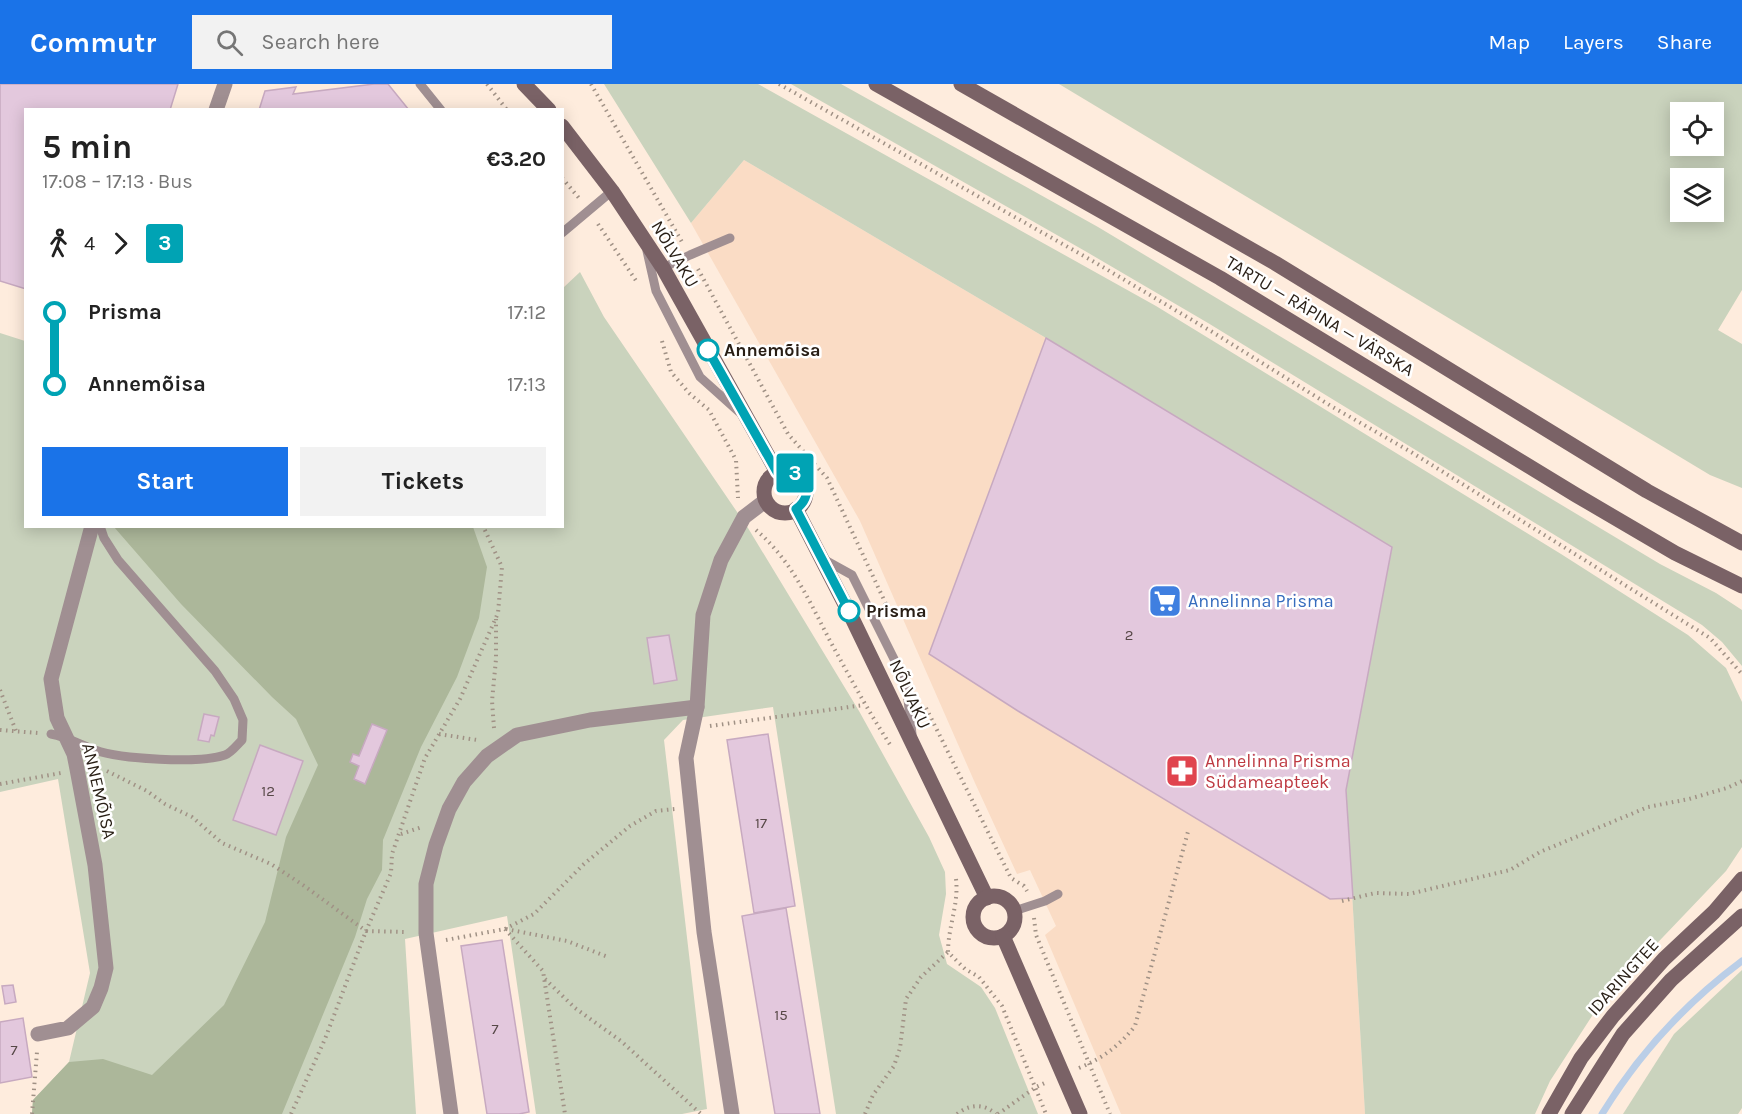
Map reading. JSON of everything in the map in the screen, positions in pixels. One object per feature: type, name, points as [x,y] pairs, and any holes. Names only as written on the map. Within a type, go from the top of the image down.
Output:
[{"type":"main road","points":[[525,84],[548,108]]},
{"type":"main road","points":[[539,84],[549,108]]},
{"type":"main road","name":"TARTU — RÄPINA — VÄRSKA","points":[[876,84],[1220,278],[1675,553],[1742,586]]},
{"type":"main road","name":"TARTU — RÄPINA — VÄRSKA","points":[[961,84],[1275,263],[1647,491],[1742,543]]},
{"type":"main road","name":"NÕLVAKU","points":[[564,129],[612,191],[663,268],[777,472]]},
{"type":"main road","points":[[789,471],[800,476],[804,481],[807,494],[805,500],[796,509],[779,512],[770,508],[765,501],[765,487],[777,472],[789,471]]},
{"type":"main road","name":"NÕLVAKU","points":[[796,509],[987,898]]},
{"type":"main road","name":"IDARINGTEE","points":[[1550,1114],[1581,1058],[1613,1016],[1664,959],[1714,912],[1742,879]]},
{"type":"main road","points":[[987,898],[1005,899],[1014,910],[1013,927],[1004,936],[985,935],[975,926],[976,908],[987,898]]},
{"type":"main road","points":[[1572,1114],[1623,1034],[1671,980],[1742,916]]},
{"type":"main road","points":[[1004,936],[1080,1114]]},
{"type":"street","points":[[217,108],[225,84]]},
{"type":"street","points":[[732,1114],[704,932],[686,758],[697,707],[703,615],[721,560],[744,517],[765,501]]},
{"type":"street","name":"ANNEMÕISA","points":[[38,1034],[68,1028],[93,1007],[106,968],[95,864],[74,754],[58,735],[51,679],[91,528]]},
{"type":"street","points":[[450,1114],[427,938],[426,884],[436,845],[449,809],[464,783],[500,743],[517,735],[590,720],[697,707]]},
{"type":"lane","points":[[420,84],[439,108]]},
{"type":"lane","points":[[564,231],[612,191]]},
{"type":"lane","points":[[663,268],[730,238]]},
{"type":"lane","points":[[646,242],[656,291],[700,377],[747,419]]},
{"type":"lane","points":[[58,735],[96,750],[126,756],[163,759],[199,759],[226,755],[242,740],[243,720],[234,699],[215,670],[118,560],[104,538],[101,528]]},
{"type":"lane","points":[[1014,910],[1045,901],[1058,894]]},
{"type":"path","points":[[487,84],[505,108]]},
{"type":"path","points":[[779,84],[1091,260],[1412,452],[1710,638],[1742,674]]},
{"type":"path","points":[[736,460],[737,496],[744,517],[772,543],[793,571],[864,705],[895,753]]},
{"type":"path","points":[[439,734],[500,743],[492,701],[496,659],[496,616],[502,567],[484,528]]},
{"type":"path","points":[[291,1114],[325,1039],[366,931],[391,873],[392,854],[426,758],[460,699],[496,616]]},
{"type":"path","points":[[0,690],[16,731]]},
{"type":"path","points":[[693,728],[864,705]]},
{"type":"path","points":[[0,730],[58,735]]},
{"type":"path","points":[[0,784],[77,770]]},
{"type":"path","points":[[105,770],[147,790],[165,804],[192,817],[222,843],[271,864],[366,931],[427,938],[505,929],[567,941],[608,957]]},
{"type":"path","points":[[1342,901],[1375,892],[1409,894],[1509,870],[1539,852],[1648,807],[1689,799],[1742,782]]},
{"type":"path","points":[[505,929],[534,914],[584,864],[630,826],[656,811],[692,808]]},
{"type":"path","points":[[1088,1064],[1121,1044],[1135,1026],[1189,828]]},
{"type":"path","points":[[956,878],[958,892],[948,936],[948,952],[965,969],[979,977],[1002,1006],[1046,1114]]},
{"type":"path","points":[[505,929],[543,972],[565,1114]]},
{"type":"path","points":[[865,1114],[873,1095],[894,1066],[900,1048],[906,999],[921,977],[948,952]]},
{"type":"path","points":[[544,979],[575,1008],[621,1041],[701,1114]]},
{"type":"path","points":[[32,1114],[38,1034]]},
{"type":"path","points":[[957,1114],[973,1106],[990,1109],[997,1114],[1036,1087]]},
{"type":"shaded area","points":[[744,160],[1046,338],[1392,547],[1346,790],[1365,1114],[1121,1114],[1045,935],[1056,926],[1030,870],[1017,874],[860,521],[691,223]]},
{"type":"green space","points":[[604,84],[758,84],[1156,306],[1561,554],[1688,635],[1726,668],[1742,702],[1742,847],[1726,871],[1601,1002],[1550,1081],[1535,1114],[1365,1114],[1346,790],[1392,547],[1046,338],[744,160],[691,223]]},
{"type":"green space","points":[[791,84],[841,84],[1098,227],[1660,564],[1716,593],[1742,610],[1742,666],[1722,642],[1702,625],[1208,323]]},
{"type":"green space","points":[[1059,84],[1742,84],[1742,290],[1718,330],[1742,344],[1742,488],[1710,475]]},
{"type":"green space","points":[[580,272],[604,317],[748,528],[859,711],[929,837],[945,872],[946,894],[939,935],[947,964],[981,987],[995,1008],[1038,1114],[836,1114],[773,707],[683,720],[664,740],[707,1109],[682,1114],[536,1114],[507,916],[405,939],[416,1114],[32,1114],[33,1100],[69,1062],[90,973],[58,779],[0,792],[0,333],[24,341],[24,528],[564,528],[564,287]]},
{"type":"green space","points":[[115,528],[473,528],[487,567],[479,618],[457,677],[421,747],[383,840],[382,870],[367,899],[355,937],[282,1114],[32,1114],[33,1100],[69,1062],[103,1059],[152,1075],[224,1005],[265,922],[286,837],[318,765],[296,719],[181,604]]},
{"type":"green space","points":[[1742,970],[1742,1108],[1738,1114],[1623,1114],[1674,1034]]},
{"type":"building","points":[[0,84],[178,84],[171,108],[24,108],[24,288],[0,281]]},
{"type":"building","points":[[388,84],[407,108],[260,108],[265,91],[296,87],[293,94]]},
{"type":"building","name":"Annelinna Prisma","points":[[1046,338],[1392,547],[1346,790],[1353,898],[1330,899],[1018,711],[929,654]]},
{"type":"building","points":[[669,635],[677,680],[654,684],[647,638]]},
{"type":"building","points":[[204,714],[219,717],[214,736],[211,735],[209,742],[198,740]]},
{"type":"building","points":[[372,724],[387,730],[365,784],[354,779],[359,766],[350,762],[353,754],[359,756]]},
{"type":"building","points":[[768,734],[795,906],[754,913],[727,740]]},
{"type":"building","points":[[260,745],[303,761],[276,835],[233,820]]},
{"type":"building","points":[[786,908],[820,1114],[775,1114],[742,916]]},
{"type":"building","points":[[502,940],[529,1112],[519,1114],[487,1114],[461,946]]},
{"type":"building","points":[[13,985],[16,1002],[5,1004],[2,986]]},
{"type":"building","points":[[23,1018],[32,1077],[0,1083],[0,1022]]},
{"type":"waterway","points":[[1602,1114],[1631,1071],[1665,1031],[1702,994],[1742,961]]},
{"type":"bus line","name":"3","points":[[708,350],[777,472],[795,473],[804,481],[807,494],[805,500],[796,509],[849,611]]},
{"type":"place","name":"Annemõisa","points":[[708,350]]},
{"type":"place","name":"Annelinna Prisma","points":[[1165,601]]},
{"type":"place","name":"Prisma","points":[[849,611]]},
{"type":"place","name":"Annelinna Prisma Südameapteek","points":[[1182,771]]}]
